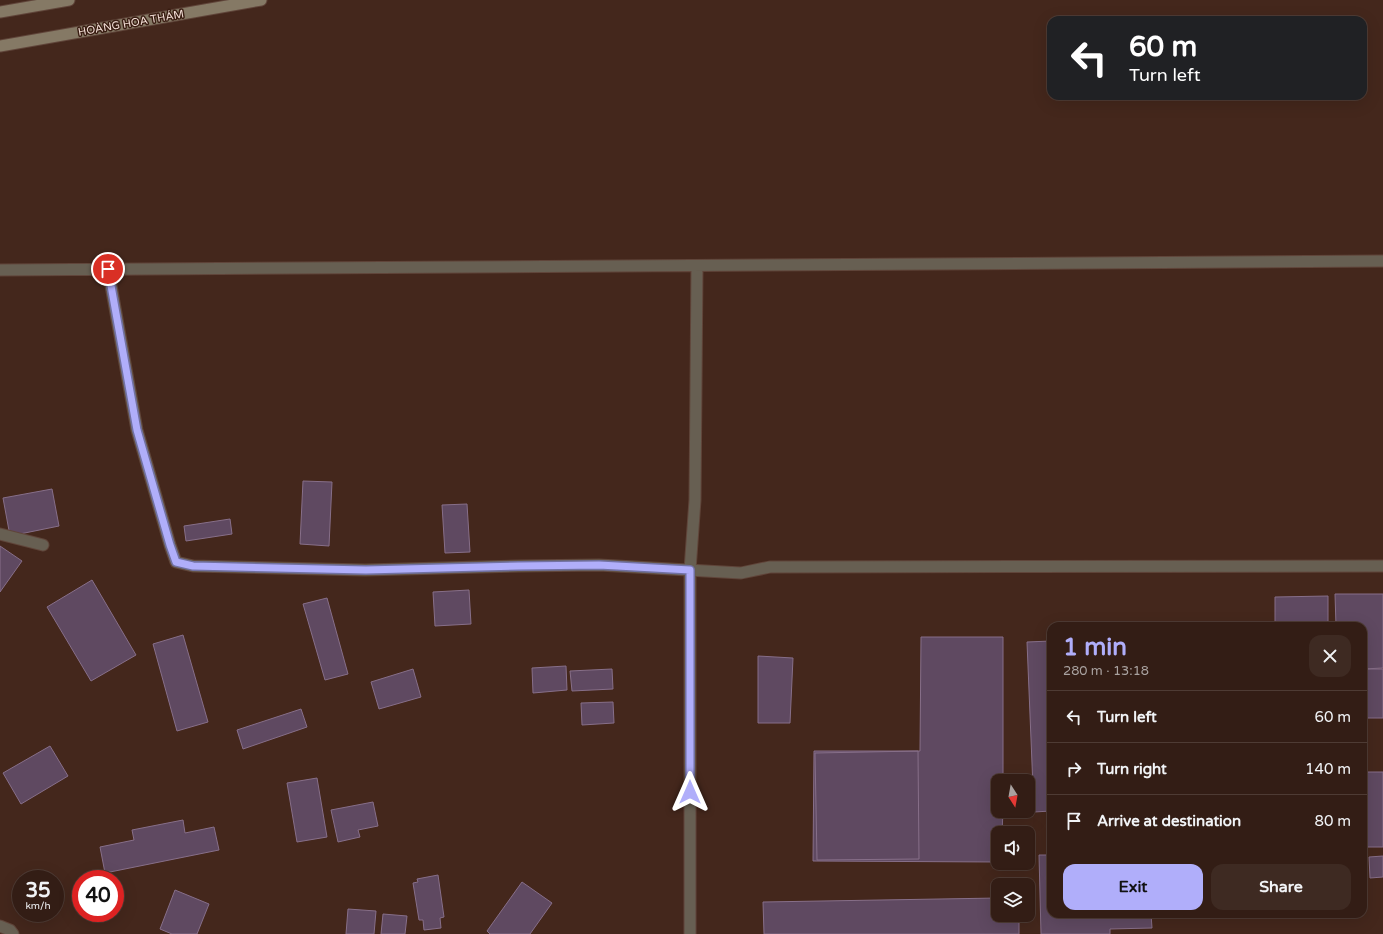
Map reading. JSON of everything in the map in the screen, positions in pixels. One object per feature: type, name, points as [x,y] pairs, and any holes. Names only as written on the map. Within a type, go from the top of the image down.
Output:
[{"type":"main road","points":[[0,12],[69,0]]},
{"type":"main road","name":"HOÀNG HOA THÁM","points":[[0,46],[261,0]]},
{"type":"street","points":[[0,270],[1383,261]]},
{"type":"street","points":[[690,934],[690,570],[695,500],[697,266]]},
{"type":"street","points":[[108,269],[137,430],[176,562],[193,566],[366,570],[599,565],[741,573],[770,567],[1383,566]]},
{"type":"street","points":[[0,534],[43,545]]},
{"type":"street","points":[[0,926],[10,930],[13,934]]},
{"type":"building","points":[[303,481],[332,482],[329,546],[300,544]]},
{"type":"building","points":[[52,489],[59,526],[10,536],[3,498]]},
{"type":"building","points":[[467,504],[470,552],[445,553],[442,505]]},
{"type":"building","points":[[230,519],[232,534],[186,541],[184,526]]},
{"type":"building","points":[[0,546],[22,561],[0,592]]},
{"type":"building","points":[[92,580],[136,655],[91,681],[47,607]]},
{"type":"building","points":[[469,590],[471,624],[435,626],[433,592]]},
{"type":"building","points":[[1335,594],[1383,594],[1383,668],[1367,669],[1367,622],[1336,622]]},
{"type":"building","points":[[1328,596],[1328,622],[1275,622],[1275,597]]},
{"type":"building","points":[[327,598],[348,674],[325,680],[303,604]]},
{"type":"building","points":[[183,635],[208,722],[177,731],[153,644]]},
{"type":"building","points":[[921,637],[1003,637],[1003,774],[991,774],[991,818],[1003,818],[1002,826],[991,826],[991,862],[813,861],[814,751],[920,751]]},
{"type":"building","points":[[1047,641],[1047,811],[1035,812],[1035,774],[1032,774],[1027,642]]},
{"type":"building","points":[[758,656],[793,658],[790,723],[758,723]]},
{"type":"building","points":[[566,666],[567,690],[533,693],[532,668]]},
{"type":"building","points":[[413,669],[421,697],[379,709],[371,682]]},
{"type":"building","points":[[612,669],[613,689],[572,691],[570,671]]},
{"type":"building","points":[[1367,669],[1383,669],[1383,718],[1367,718]]},
{"type":"building","points":[[613,702],[614,723],[582,725],[581,703]]},
{"type":"building","points":[[301,709],[307,727],[243,749],[237,730]]},
{"type":"building","points":[[50,746],[68,776],[21,804],[3,773]]},
{"type":"building","points":[[918,751],[919,859],[817,860],[815,753]]},
{"type":"building","points":[[1367,772],[1383,772],[1383,847],[1367,847]]},
{"type":"building","points":[[317,778],[327,837],[297,842],[287,783]]},
{"type":"building","points":[[373,802],[378,826],[358,830],[360,837],[338,842],[331,810]]},
{"type":"building","points":[[183,820],[185,833],[214,827],[219,850],[120,870],[104,870],[100,847],[134,840],[132,830]]},
{"type":"building","points":[[1039,855],[1047,855],[1047,918],[1151,918],[1152,928],[1110,929],[1110,934],[1041,934]]},
{"type":"building","points":[[1383,856],[1383,877],[1370,878],[1369,857]]},
{"type":"building","points":[[438,875],[444,917],[440,918],[441,928],[424,930],[423,920],[419,920],[413,883],[418,882],[417,879]]},
{"type":"building","points":[[522,882],[552,903],[530,934],[490,934],[487,931]]},
{"type":"building","points":[[175,890],[209,904],[197,934],[172,934],[160,929]]},
{"type":"building","points":[[991,898],[991,922],[1019,922],[1019,934],[764,934],[763,902]]},
{"type":"building","points":[[348,909],[376,911],[374,934],[346,934]]},
{"type":"building","points":[[383,914],[407,916],[405,934],[381,934]]},
{"type":"route","points":[[108,269],[137,430],[176,562],[193,566],[366,570],[599,565],[690,570],[690,792]]}]
